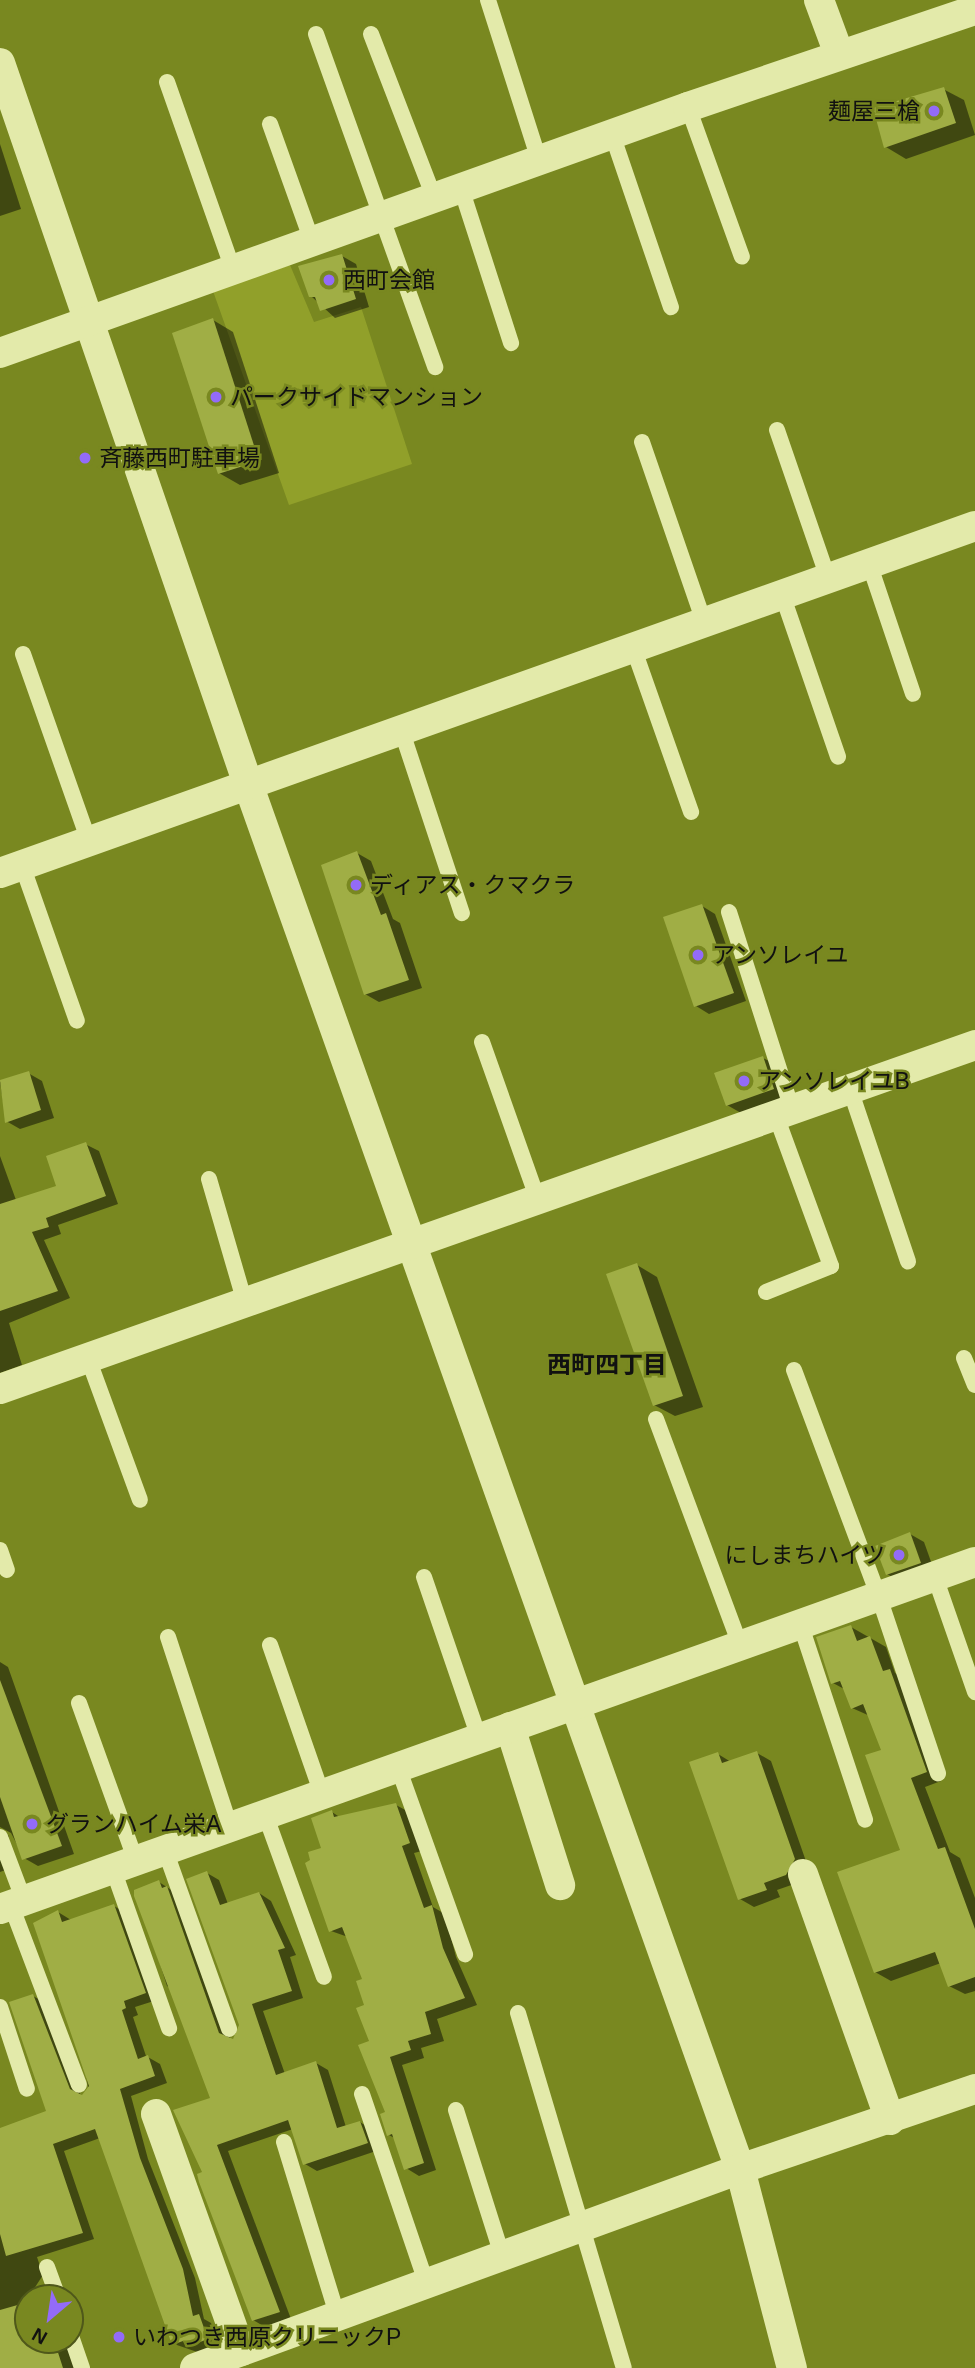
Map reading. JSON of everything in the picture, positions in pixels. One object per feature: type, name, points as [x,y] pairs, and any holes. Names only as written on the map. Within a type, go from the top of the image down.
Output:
[{"type":"street","points":[[819,0],[839,54]]},
{"type":"street","points":[[0,353],[688,107],[975,10]]},
{"type":"street","points":[[0,63],[91,320],[248,784],[415,1244],[740,2169],[790,2367]]},
{"type":"street","points":[[11,869],[975,526]]},
{"type":"street","points":[[0,1389],[975,1045]]},
{"type":"street","points":[[12,1905],[510,1727],[579,1707],[975,1562]]},
{"type":"street","points":[[510,1727],[560,1885]]},
{"type":"street","points":[[803,1874],[890,2120]]},
{"type":"street","points":[[195,2368],[585,2229],[740,2169],[975,2089]]},
{"type":"street","points":[[156,2114],[242,2351]]},
{"type":"lane","points":[[488,0],[539,160]]},
{"type":"lane","points":[[316,34],[379,217],[435,367]]},
{"type":"lane","points":[[371,34],[448,193],[511,343]]},
{"type":"lane","points":[[167,82],[233,269]]},
{"type":"lane","points":[[688,107],[742,257]]},
{"type":"lane","points":[[270,124],[312,241]]},
{"type":"lane","points":[[612,134],[671,307]]},
{"type":"lane","points":[[777,430],[828,578]]},
{"type":"lane","points":[[642,442],[704,622]]},
{"type":"lane","points":[[869,563],[913,694]]},
{"type":"lane","points":[[782,594],[838,757]]},
{"type":"lane","points":[[633,647],[691,811]]},
{"type":"lane","points":[[23,654],[89,841]]},
{"type":"lane","points":[[401,729],[462,913]]},
{"type":"lane","points":[[11,869],[77,1021]]},
{"type":"lane","points":[[729,912],[784,1113],[831,1266],[766,1292]]},
{"type":"lane","points":[[482,1042],[538,1200]]},
{"type":"lane","points":[[850,1089],[908,1261]]},
{"type":"lane","points":[[209,1178],[245,1303]]},
{"type":"lane","points":[[88,1358],[139,1500]]},
{"type":"lane","points":[[964,1358],[975,1385]]},
{"type":"lane","points":[[794,1370],[879,1597],[938,1773]]},
{"type":"lane","points":[[656,1419],[741,1647]]},
{"type":"lane","points":[[0,1550],[6,1570]]},
{"type":"lane","points":[[424,1577],[480,1738]]},
{"type":"lane","points":[[934,1577],[975,1692]]},
{"type":"lane","points":[[801,1626],[865,1820]]},
{"type":"lane","points":[[168,1637],[230,1827]]},
{"type":"lane","points":[[270,1645],[322,1794]]},
{"type":"lane","points":[[79,1703],[169,2028]]},
{"type":"lane","points":[[398,1767],[465,1954]]},
{"type":"lane","points":[[265,1814],[324,1977]]},
{"type":"lane","points":[[0,1837],[12,1905],[79,2085]]},
{"type":"lane","points":[[165,1850],[229,2029]]},
{"type":"lane","points":[[0,2007],[27,2089]]},
{"type":"lane","points":[[518,2013],[585,2229],[624,2368]]},
{"type":"lane","points":[[362,2094],[427,2285]]},
{"type":"lane","points":[[456,2110],[503,2258]]},
{"type":"lane","points":[[284,2142],[338,2317]]},
{"type":"lane","points":[[47,2267],[53,2284]]},
{"type":"green space","points":[[290,265],[314,322],[361,307],[412,464],[289,505],[213,291]]},
{"type":"building","points":[[944,87],[956,123],[884,148],[873,108]]},
{"type":"building","points":[[342,254],[356,299],[320,311],[315,297],[309,297],[298,266]]},
{"type":"building","name":"パークサイドマンション","points":[[213,318],[259,461],[218,474],[172,333]]},
{"type":"building","points":[[357,851],[381,915],[386,913],[409,980],[364,995],[321,865]]},
{"type":"building","name":"アンソレイユ","points":[[702,904],[734,993],[694,1007],[663,917]]},
{"type":"building","name":"アンソレイユB","points":[[763,1056],[774,1089],[726,1106],[714,1073]]},
{"type":"building","points":[[29,1071],[41,1110],[5,1123],[0,1080]]},
{"type":"building","points":[[86,1142],[106,1196],[46,1218],[49,1227],[32,1232],[58,1291],[0,1311],[0,1204],[56,1186],[46,1156]]},
{"type":"building","points":[[637,1263],[683,1396],[653,1406],[606,1274]]},
{"type":"building","name":"にしまちハイツ","points":[[910,1532],[921,1563],[886,1575],[875,1546]]},
{"type":"building","points":[[851,1625],[857,1641],[870,1636],[883,1671],[890,1669],[927,1772],[911,1778],[938,1849],[945,1847],[975,1929],[975,1977],[948,1987],[935,1952],[874,1973],[837,1872],[900,1850],[865,1755],[881,1750],[863,1704],[851,1709],[840,1681],[831,1684],[816,1637]]},
{"type":"building","points":[[0,1680],[62,1846],[22,1860],[0,1797]]},
{"type":"building","points":[[757,1751],[795,1859],[786,1875],[764,1883],[767,1890],[738,1900],[689,1762],[718,1752],[722,1763]]},
{"type":"building","points":[[396,1803],[410,1843],[402,1846],[424,1908],[432,1905],[443,1948],[465,1998],[425,2012],[431,2034],[408,2041],[411,2050],[390,2057],[424,2163],[404,2170],[392,2134],[387,2136],[380,2114],[385,2112],[358,2045],[369,2041],[356,2008],[364,2005],[356,1981],[362,1979],[342,1927],[329,1932],[305,1863],[310,1860],[308,1852],[321,1848],[311,1818],[332,1810],[334,1817]]},
{"type":"building","points":[[207,1871],[220,1905],[259,1892],[285,1948],[278,1950],[292,1991],[252,2004],[276,2075],[316,2061],[337,2128],[360,2121],[368,2143],[303,2165],[288,2120],[217,2145],[280,2312],[252,2321],[199,2182],[197,2174],[202,2172],[173,2110],[210,2098],[134,1896],[134,1890],[159,1880],[162,1888],[167,1886],[219,2033],[233,2039],[239,2025],[186,1879]]},
{"type":"building","points":[[114,1904],[146,1993],[124,2001],[126,2008],[122,2010],[138,2059],[148,2055],[155,2076],[120,2089],[140,2158],[183,2269],[193,2316],[199,2314],[208,2339],[187,2347],[183,2341],[172,2345],[95,2129],[53,2144],[83,2233],[6,2256],[0,2234],[0,2128],[46,2111],[9,2002],[33,1994],[70,2089],[82,2095],[89,2086],[33,1923],[58,1910],[62,1922]]},
{"type":"building","points":[[14,2306],[14,2354],[58,2354],[63,2368],[0,2368],[0,2310]]},
{"type":"place","name":"麺屋三槍","points":[[934,111]]},
{"type":"place","name":"西町会館","points":[[329,280]]},
{"type":"place","name":"パークサイドマンション","points":[[216,397]]},
{"type":"place","name":"斉藤西町駐車場","points":[[85,458]]},
{"type":"place","name":"ディアス・クマクラ","points":[[356,885]]},
{"type":"place","name":"アンソレイユ","points":[[698,955]]},
{"type":"place","name":"アンソレイユB","points":[[744,1081]]},
{"type":"place","name":"にしまちハイツ","points":[[899,1555]]},
{"type":"place","name":"グランハイム栄A","points":[[32,1824]]},
{"type":"place","name":"いわつき西原クリニックP","points":[[119,2337]]},
{"type":"district","name":"西町四丁目","points":[[607,1365]]}]
